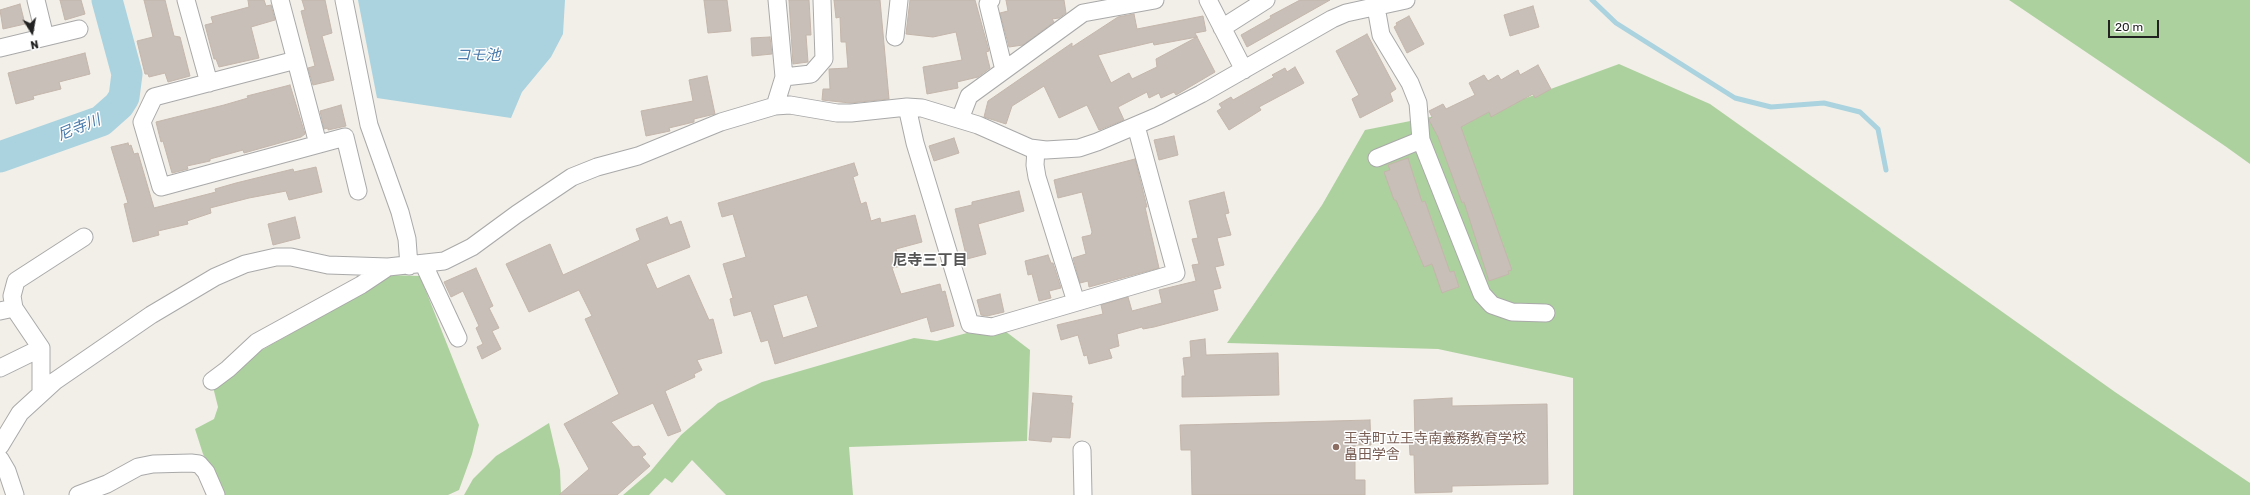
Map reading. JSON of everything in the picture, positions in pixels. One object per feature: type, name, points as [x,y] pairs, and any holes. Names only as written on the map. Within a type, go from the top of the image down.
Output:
[{"type":"street","points":[[36,0],[45,37]]},
{"type":"street","points":[[186,0],[209,83]]},
{"type":"street","points":[[280,0],[318,144]]},
{"type":"street","points":[[344,0],[369,125],[400,212],[407,239],[416,265],[458,338]]},
{"type":"street","points":[[775,106],[784,77],[777,0]]},
{"type":"street","points":[[784,77],[811,74],[824,59],[822,0]]},
{"type":"street","points":[[895,37],[899,0]]},
{"type":"street","points":[[991,0],[988,4],[1004,70]]},
{"type":"street","points":[[960,119],[969,96],[1004,70],[1081,6],[1155,0]]},
{"type":"street","points":[[1208,0],[1244,70]]},
{"type":"street","points":[[1222,28],[1266,0]]},
{"type":"street","points":[[0,446],[20,413],[41,393],[101,348],[151,315],[215,277],[245,264],[261,259],[284,257],[328,265],[388,267],[444,261],[472,247],[516,214],[572,177],[597,167],[638,156],[714,125],[775,106],[790,105],[851,114],[907,107],[922,108],[960,119],[1014,142],[1036,149],[1064,150],[1079,148],[1136,126],[1182,104],[1332,19],[1346,13],[1406,0]]},
{"type":"street","points":[[1376,7],[1381,35],[1410,83],[1418,103],[1422,140],[1482,294],[1492,305],[1512,312],[1546,313]]},
{"type":"street","points":[[0,48],[79,29]]},
{"type":"street","points":[[296,60],[154,97],[142,122],[161,187],[345,137],[358,191]]},
{"type":"street","points":[[907,107],[915,143],[970,324],[992,327],[1176,273],[1136,126]]},
{"type":"street","points":[[1377,158],[1422,140]]},
{"type":"street","points":[[1036,149],[1037,177],[1076,302]]},
{"type":"street","points":[[41,393],[41,348],[7,309],[16,281],[84,237]]},
{"type":"street","points":[[212,381],[228,369],[257,342],[361,285],[388,267]]},
{"type":"street","points":[[0,368],[41,348]]},
{"type":"street","points":[[1082,450],[1083,495]]},
{"type":"street","points":[[0,459],[7,471],[15,495]]},
{"type":"street","points":[[78,495],[107,484],[138,467],[153,464],[191,463],[199,464],[206,472],[216,495]]},
{"type":"green space","points":[[2009,0],[2250,0],[2250,164],[2225,146]]},
{"type":"green space","points":[[1619,64],[1710,104],[2115,392],[2250,483],[2250,495],[1573,495],[1573,378],[1438,349],[1227,343],[1322,205],[1365,130],[1526,98]]},
{"type":"green space","points":[[389,275],[420,276],[479,425],[472,454],[459,490],[448,495],[219,495],[212,469],[203,454],[195,429],[214,419],[218,407],[213,387],[253,355],[338,307]]},
{"type":"green space","points":[[1005,331],[1030,350],[1027,441],[849,447],[853,495],[726,495],[692,460],[672,483],[665,478],[649,495],[623,495],[650,472],[681,435],[718,403],[762,382],[914,338],[937,341],[967,333],[990,335]]},
{"type":"green space","points":[[549,423],[560,470],[561,495],[464,495],[473,479],[496,456]]},
{"type":"water","name":"コモ池","points":[[358,0],[565,0],[563,34],[551,57],[522,92],[511,118],[377,98]]},
{"type":"building","points":[[60,0],[81,0],[85,14],[65,20]]},
{"type":"building","points":[[144,0],[165,0],[174,36],[180,37],[190,76],[168,82],[165,73],[149,77],[148,74],[145,74],[137,41],[153,37]]},
{"type":"building","points":[[248,0],[264,0],[266,6],[271,5],[275,20],[251,27],[259,58],[219,67],[216,59],[214,59],[205,25],[213,23],[211,17],[249,7]]},
{"type":"building","points":[[302,0],[325,0],[332,33],[322,36],[334,80],[313,85],[308,68],[315,66],[301,11],[305,10]]},
{"type":"building","points":[[704,0],[727,0],[731,31],[708,33]]},
{"type":"building","points":[[789,0],[809,0],[811,35],[806,35],[808,62],[793,64]]},
{"type":"building","points":[[834,0],[880,0],[889,99],[850,103],[822,100],[823,89],[830,89],[829,69],[848,68],[846,42],[841,42],[840,17],[836,18]]},
{"type":"building","points":[[910,0],[975,0],[989,51],[986,52],[990,68],[978,77],[957,82],[958,88],[927,94],[923,67],[962,60],[956,32],[933,37],[906,34]]},
{"type":"building","points":[[1006,0],[1064,0],[1066,13],[1059,18],[1052,19],[1054,22],[1023,45],[1009,47],[1000,13],[1008,11]]},
{"type":"building","points":[[1300,0],[1330,0],[1247,47],[1241,35],[1271,18],[1270,16]]},
{"type":"building","points":[[20,4],[25,24],[3,29],[0,10]]},
{"type":"building","points":[[1533,6],[1539,27],[1510,36],[1504,15]]},
{"type":"building","points":[[1134,14],[1137,29],[1203,16],[1206,31],[1195,33],[1215,72],[1176,95],[1174,92],[1161,98],[1159,93],[1149,98],[1147,92],[1118,107],[1124,120],[1099,130],[1087,105],[1059,118],[1044,86],[1012,106],[1006,124],[984,117],[988,101],[1072,43],[1072,47],[1118,17]],"holes":[[[1197,37],[1156,59],[1157,67],[1132,79],[1129,73],[1111,83],[1098,55],[1153,42],[1154,45]]]},
{"type":"building","points":[[1409,16],[1424,44],[1407,53],[1394,27],[1397,25],[1396,23]]},
{"type":"building","points":[[1367,34],[1396,89],[1390,93],[1393,101],[1360,118],[1352,99],[1359,95],[1336,51]]},
{"type":"building","points":[[770,37],[772,54],[752,56],[751,38]]},
{"type":"building","points":[[85,53],[90,74],[59,82],[61,89],[33,96],[34,99],[16,104],[8,73]]},
{"type":"building","points":[[1538,65],[1551,89],[1535,98],[1533,94],[1491,117],[1489,112],[1461,127],[1512,270],[1508,271],[1509,274],[1489,281],[1464,202],[1462,203],[1438,137],[1429,120],[1432,117],[1429,111],[1443,104],[1446,109],[1475,95],[1469,83],[1484,75],[1488,81],[1498,75],[1501,80],[1518,70],[1520,75]]},
{"type":"building","points":[[1295,67],[1304,83],[1259,107],[1261,110],[1229,130],[1217,111],[1222,108],[1219,104],[1231,97],[1233,100],[1274,77],[1272,75],[1285,68],[1287,72]]},
{"type":"building","points":[[707,76],[715,114],[694,119],[694,122],[669,128],[670,131],[646,136],[641,111],[693,101],[689,80]]},
{"type":"building","points":[[290,85],[305,134],[301,137],[244,153],[243,150],[210,159],[210,161],[187,166],[188,169],[172,173],[163,141],[161,142],[156,122],[224,105],[248,98],[247,96]]},
{"type":"building","points":[[341,105],[346,126],[328,130],[328,128],[324,129],[320,111]]},
{"type":"building","points":[[1174,136],[1178,155],[1159,160],[1154,140]]},
{"type":"building","points":[[954,138],[959,153],[934,161],[929,146]]},
{"type":"building","points":[[128,143],[129,146],[131,145],[134,154],[138,153],[154,208],[216,192],[215,189],[236,183],[293,169],[294,172],[316,167],[322,192],[289,200],[286,191],[249,198],[210,208],[211,213],[187,221],[188,224],[158,231],[159,235],[133,242],[124,204],[128,203],[111,147]]},
{"type":"building","points":[[1408,158],[1422,202],[1425,201],[1450,272],[1454,271],[1459,287],[1442,293],[1432,264],[1424,267],[1396,200],[1394,200],[1384,172],[1390,170],[1388,165]]},
{"type":"building","points":[[1135,159],[1147,207],[1145,207],[1159,268],[1089,287],[1088,281],[1080,283],[1073,258],[1086,254],[1082,237],[1091,235],[1092,232],[1082,192],[1058,198],[1054,180]]},
{"type":"building","points":[[854,163],[858,175],[853,177],[861,204],[866,202],[871,221],[880,218],[881,223],[915,215],[922,242],[896,249],[901,266],[892,268],[901,294],[940,284],[942,292],[945,291],[954,326],[931,332],[927,317],[775,364],[768,340],[761,342],[751,311],[734,316],[730,299],[733,298],[723,264],[746,257],[733,214],[722,217],[718,203]],"holes":[[[807,295],[818,327],[783,338],[773,305]]]},
{"type":"building","points":[[1019,191],[1024,211],[978,224],[986,254],[967,259],[955,209],[972,205],[972,202]]},
{"type":"building","points":[[1224,192],[1229,213],[1225,214],[1231,235],[1217,238],[1224,265],[1215,267],[1221,288],[1213,290],[1218,310],[1154,327],[1143,329],[1142,327],[1117,334],[1119,346],[1109,349],[1112,358],[1089,364],[1087,355],[1084,356],[1078,335],[1061,340],[1057,325],[1103,314],[1101,305],[1128,297],[1132,311],[1162,303],[1159,290],[1196,281],[1192,265],[1199,264],[1192,239],[1198,238],[1189,201]]},
{"type":"building","points":[[295,217],[300,238],[273,245],[268,224]]},
{"type":"building","points":[[667,217],[670,225],[681,221],[690,247],[646,264],[657,289],[689,275],[709,320],[713,319],[722,353],[697,360],[702,370],[694,374],[695,377],[665,391],[681,431],[668,436],[653,403],[611,422],[633,447],[639,446],[646,454],[642,457],[650,466],[617,495],[559,495],[589,469],[564,424],[619,394],[585,319],[592,316],[579,290],[529,312],[506,264],[550,244],[563,275],[640,240],[636,229]]},
{"type":"building","points":[[1048,255],[1051,263],[1053,263],[1061,288],[1049,291],[1051,298],[1039,301],[1032,274],[1028,275],[1025,261]]},
{"type":"building","points":[[476,268],[493,306],[489,308],[499,328],[492,331],[501,349],[482,359],[477,347],[483,344],[476,328],[479,326],[463,291],[451,297],[444,282]]},
{"type":"building","points":[[1000,294],[1004,312],[987,316],[981,315],[977,300]]},
{"type":"building","points":[[1205,339],[1206,355],[1278,353],[1279,395],[1182,397],[1182,376],[1185,376],[1183,358],[1191,357],[1190,341]]},
{"type":"building","points":[[1033,393],[1072,396],[1071,403],[1073,403],[1070,438],[1052,437],[1051,442],[1029,440]]},
{"type":"building","points":[[1452,398],[1452,406],[1547,404],[1548,484],[1452,486],[1452,492],[1415,493],[1414,455],[1410,455],[1409,438],[1415,439],[1414,400]]},
{"type":"building","points":[[1370,420],[1371,445],[1355,445],[1355,480],[1365,480],[1365,495],[1192,495],[1191,450],[1181,450],[1180,425]]},
{"type":"waterway","name":"尼寺川","points":[[0,157],[101,121],[119,105],[124,97],[127,74],[107,0]]},
{"type":"waterway","points":[[1592,0],[1616,23],[1735,98],[1771,107],[1824,103],[1860,112],[1878,129],[1886,170]]},
{"type":"place","name":"王寺町立王寺南義務教育学校 畠田学舎","points":[[1336,447]]},
{"type":"district","name":"尼寺三丁目","points":[[930,261]]}]
